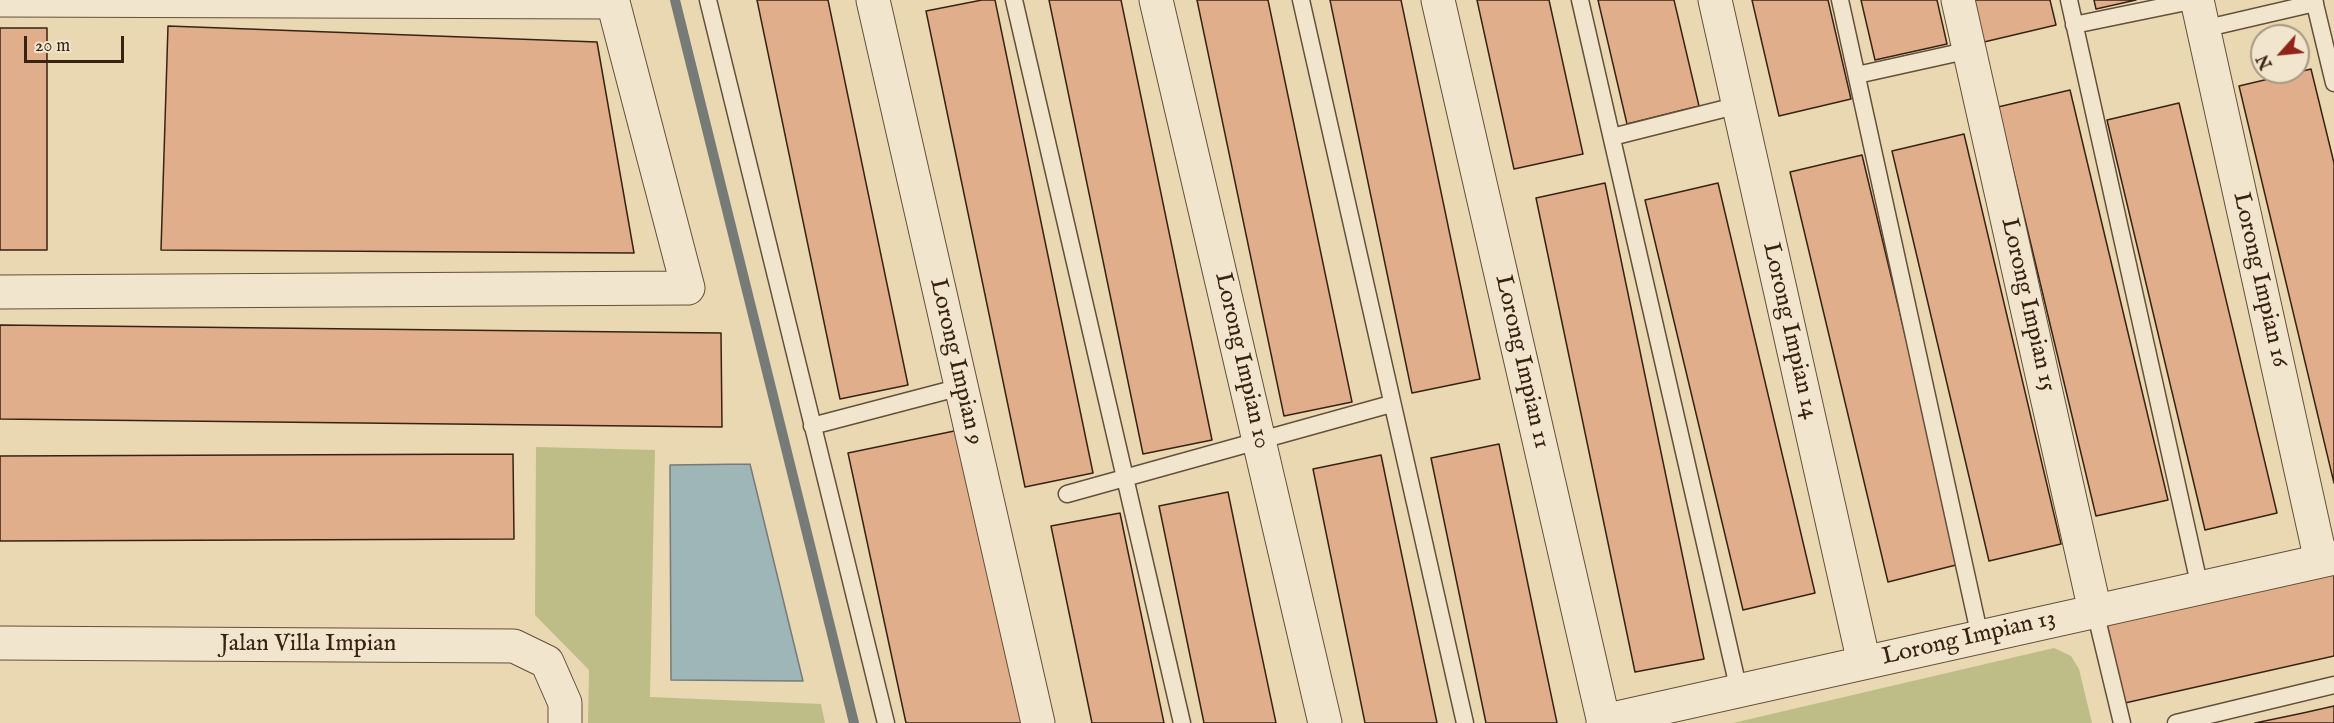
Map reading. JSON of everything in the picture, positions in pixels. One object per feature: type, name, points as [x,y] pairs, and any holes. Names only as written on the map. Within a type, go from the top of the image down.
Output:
[{"type":"street","points":[[0,0],[614,2],[688,288],[0,292]]},
{"type":"street","name":"Lorong Impian 9","points":[[873,0],[1038,723]]},
{"type":"street","name":"Lorong Impian 10","points":[[1156,0],[1324,723]]},
{"type":"street","name":"Lorong Impian 11","points":[[1438,0],[1604,722]]},
{"type":"street","name":"Lorong Impian 14","points":[[1715,0],[1864,663]]},
{"type":"street","name":"Lorong Impian 15","points":[[1958,0],[2095,611]]},
{"type":"street","name":"Lorong Impian 16","points":[[2199,10],[2328,559]]},
{"type":"street","name":"Lorong Impian 13","points":[[1604,722],[2328,559]]},
{"type":"street","name":"Jalan Villa Impian","points":[[0,643],[514,646],[547,662],[565,703],[565,723]]},
{"type":"lane","points":[[708,0],[886,723]]},
{"type":"lane","points":[[1014,0],[1127,478],[1182,723]]},
{"type":"lane","points":[[1300,0],[1465,723]]},
{"type":"lane","points":[[1580,0],[1739,691]]},
{"type":"lane","points":[[1840,0],[1980,637]]},
{"type":"lane","points":[[2069,0],[2200,588]]},
{"type":"lane","points":[[2074,25],[2199,10],[2315,2],[2334,83]]},
{"type":"lane","points":[[1857,75],[1970,50]]},
{"type":"lane","points":[[1612,136],[1738,105]]},
{"type":"lane","points":[[812,426],[961,387]]},
{"type":"lane","points":[[1066,494],[1391,404]]},
{"type":"lane","points":[[2095,611],[2122,723]]},
{"type":"lane","points":[[2176,723],[2334,685]]},
{"type":"shaded area","points":[[536,447],[655,450],[650,697],[821,704],[825,723],[588,723],[589,670],[535,615]]},
{"type":"shaded area","points":[[2054,648],[2071,656],[2079,669],[2092,723],[1733,723]]},
{"type":"water","points":[[750,464],[803,681],[671,680],[670,465]]},
{"type":"building","points":[[757,0],[828,0],[908,385],[840,399]]},
{"type":"building","points":[[982,0],[995,0],[1093,473],[1025,487],[926,11]]},
{"type":"building","points":[[1049,0],[1121,0],[1212,440],[1143,454]]},
{"type":"building","points":[[1197,0],[1268,0],[1352,402],[1284,416]]},
{"type":"building","points":[[1330,0],[1401,0],[1480,379],[1412,393]]},
{"type":"building","points":[[1477,0],[1549,0],[1583,154],[1514,169]]},
{"type":"building","points":[[1598,0],[1674,0],[1699,106],[1627,124]]},
{"type":"building","points":[[1752,0],[1828,0],[1851,99],[1779,116]]},
{"type":"building","points":[[1861,0],[1937,0],[1947,44],[1875,60]]},
{"type":"building","points":[[1974,0],[2050,0],[2056,25],[1984,42]]},
{"type":"building","points":[[2094,0],[2136,0],[2096,9]]},
{"type":"building","points":[[168,26],[597,42],[634,253],[161,250]]},
{"type":"building","points":[[0,28],[47,28],[47,250],[0,250]]},
{"type":"building","points":[[2310,69],[2334,163],[2334,483],[2239,86],[2250,83],[2310,84]]},
{"type":"building","points":[[2070,90],[2168,500],[2096,516],[1998,107]]},
{"type":"building","points":[[2179,103],[2277,513],[2205,530],[2107,120]]},
{"type":"building","points":[[1964,134],[2061,544],[1989,561],[1892,151]]},
{"type":"building","points":[[1862,155],[1960,564],[1888,582],[1790,172]]},
{"type":"building","points":[[1605,183],[1704,659],[1635,672],[1536,198]]},
{"type":"building","points":[[1718,183],[1815,593],[1743,610],[1645,200]]},
{"type":"building","points":[[0,325],[721,333],[722,427],[0,419]]},
{"type":"building","points":[[959,430],[1022,723],[906,723],[848,453]]},
{"type":"building","points":[[1499,444],[1557,723],[1486,723],[1431,458]]},
{"type":"building","points":[[513,454],[514,539],[0,541],[0,456]]},
{"type":"building","points":[[1381,455],[1437,723],[1365,723],[1313,469]]},
{"type":"building","points":[[1228,492],[1276,723],[1204,723],[1159,506]]},
{"type":"building","points":[[1120,513],[1164,723],[1092,723],[1051,526]]},
{"type":"building","points":[[2334,574],[2334,656],[2125,703],[2107,625]]},
{"type":"building","points":[[2334,706],[2334,723],[2255,723],[2303,713]]},
{"type":"waterway","points":[[675,0],[854,723]]}]
